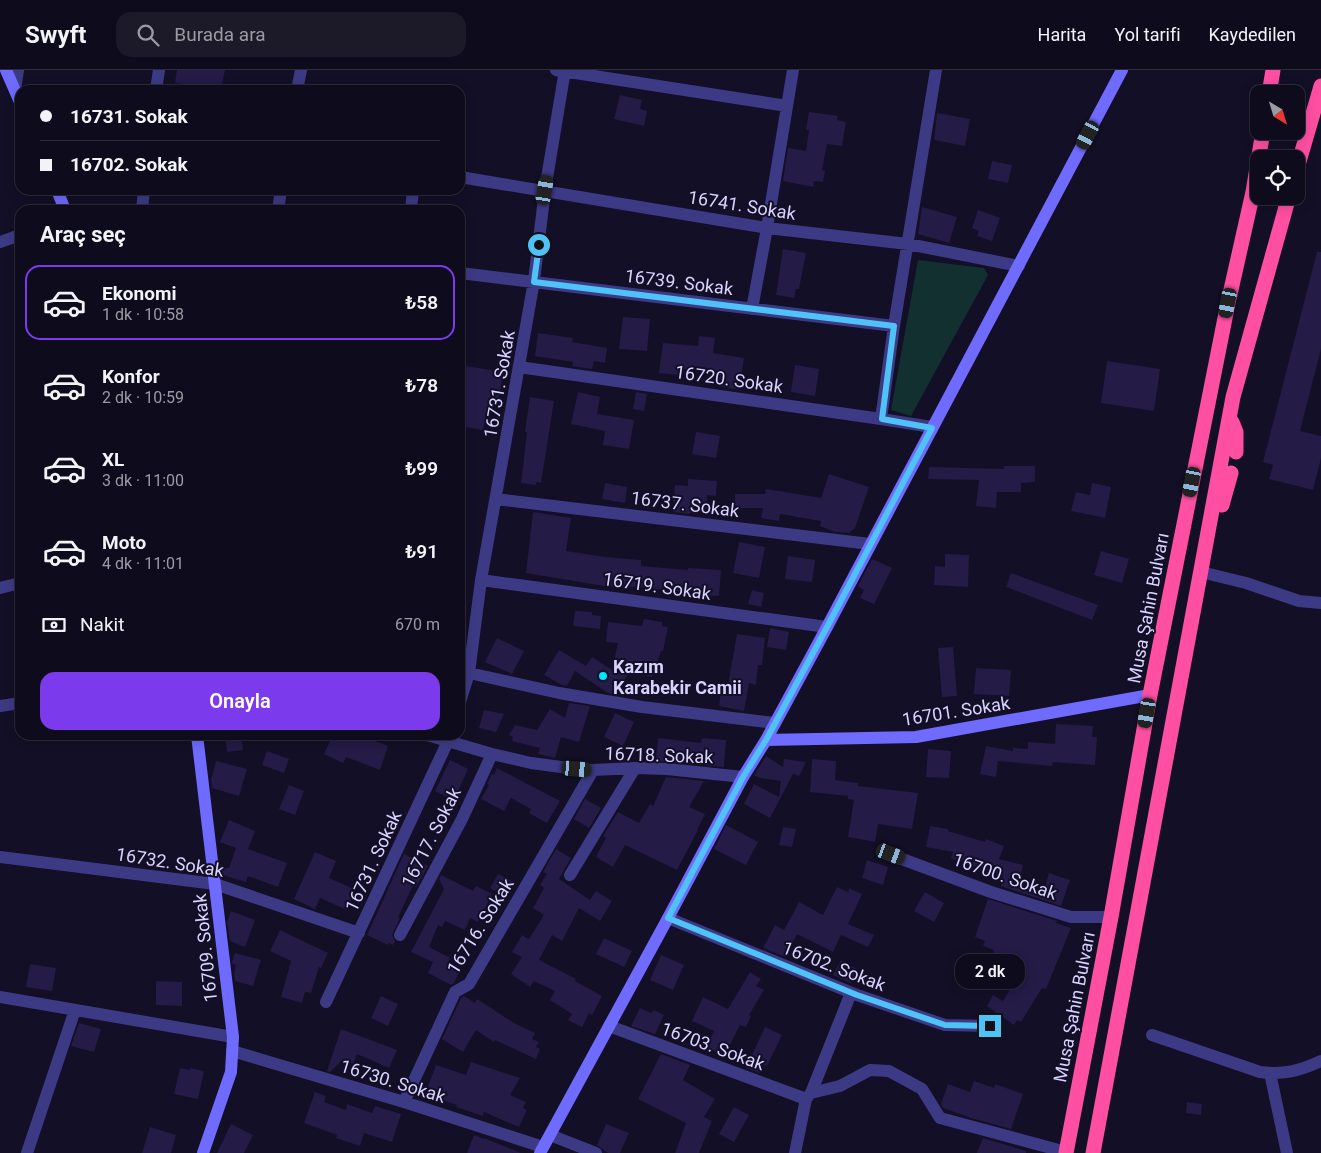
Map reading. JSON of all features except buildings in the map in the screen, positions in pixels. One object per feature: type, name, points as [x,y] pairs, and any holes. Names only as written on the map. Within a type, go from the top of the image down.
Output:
[{"type":"highway","points":[[1270,85],[1273,70]]},
{"type":"highway","points":[[1302,150],[1321,86]]},
{"type":"highway","name":"Musa Şahin Bulvarı","points":[[1066,1153],[1150,694],[1228,303],[1253,192],[1262,140]]},
{"type":"highway","points":[[1093,1153],[1233,397],[1286,205]]},
{"type":"highway","points":[[1230,415],[1236,432],[1236,452]]},
{"type":"highway","points":[[1205,549],[1220,512],[1231,474]]},
{"type":"main road","points":[[6,70],[15,90]]},
{"type":"main road","points":[[542,1150],[743,777],[766,740],[827,627],[1122,70]]},
{"type":"main road","name":"16701. Sokak","points":[[766,740],[916,737],[1150,694]]},
{"type":"main road","name":"16709. Sokak","points":[[198,740],[233,1037],[232,1072],[203,1153]]},
{"type":"street","points":[[18,70],[18,85]]},
{"type":"street","points":[[157,85],[159,70]]},
{"type":"street","points":[[298,85],[301,70]]},
{"type":"street","points":[[752,309],[793,70]]},
{"type":"street","points":[[882,419],[894,326],[936,70]]},
{"type":"street","points":[[562,71],[787,106]]},
{"type":"street","name":"16731. Sokak","points":[[465,688],[470,673],[481,580],[534,282],[562,71]]},
{"type":"street","name":"16741. Sokak","points":[[465,178],[767,228],[908,244],[1019,266]]},
{"type":"street","points":[[0,242],[15,237]]},
{"type":"street","name":"16739. Sokak","points":[[465,274],[894,326]]},
{"type":"street","name":"16720. Sokak","points":[[520,368],[882,419],[932,428]]},
{"type":"street","name":"16737. Sokak","points":[[496,500],[870,544]]},
{"type":"street","points":[[1201,572],[1246,583],[1299,601],[1321,603]]},
{"type":"street","name":"16719. Sokak","points":[[481,580],[827,627]]},
{"type":"street","points":[[0,588],[15,584]]},
{"type":"street","points":[[470,673],[559,693],[642,707],[775,723]]},
{"type":"street","points":[[0,706],[15,704]]},
{"type":"street","name":"16731. Sokak","points":[[326,1002],[448,740]]},
{"type":"street","name":"16718. Sokak","points":[[454,740],[492,754],[531,763],[593,770],[667,769],[743,777]]},
{"type":"street","name":"16717. Sokak","points":[[400,935],[462,819],[492,754]]},
{"type":"street","points":[[570,875],[635,768]]},
{"type":"street","name":"16716. Sokak","points":[[404,1102],[456,992],[469,984],[593,770]]},
{"type":"street","name":"16700. Sokak","points":[[891,854],[991,892],[1071,917],[1110,917]]},
{"type":"street","name":"16732. Sokak","points":[[0,857],[215,884],[359,933]]},
{"type":"street","name":"16702. Sokak","points":[[668,918],[852,993],[945,1025],[990,1026]]},
{"type":"street","points":[[795,1153],[808,1096],[852,993]]},
{"type":"street","points":[[0,997],[233,1037]]},
{"type":"street","points":[[26,1153],[75,1010]]},
{"type":"street","name":"16703. Sokak","points":[[609,1026],[808,1096]]},
{"type":"street","points":[[1152,1034],[1270,1074],[1294,1072],[1321,1061]]},
{"type":"street","name":"16730. Sokak","points":[[232,1052],[404,1102],[542,1150]]},
{"type":"street","points":[[808,1096],[840,1086],[870,1070],[889,1071],[922,1089],[940,1118],[1066,1153]]},
{"type":"street","points":[[1270,1074],[1287,1153]]},
{"type":"street","points":[[550,1134],[596,1153]]},
{"type":"green space","points":[[918,260],[984,268],[988,275],[911,416],[891,410]]},
{"type":"place","name":"Kazım Karabekir Camii","points":[[603,676]]},
{"type":"route","points":[[539,245],[534,282],[894,326],[882,419],[932,428],[827,627],[766,740],[743,777],[668,918],[857,995],[945,1025],[990,1026]]}]
